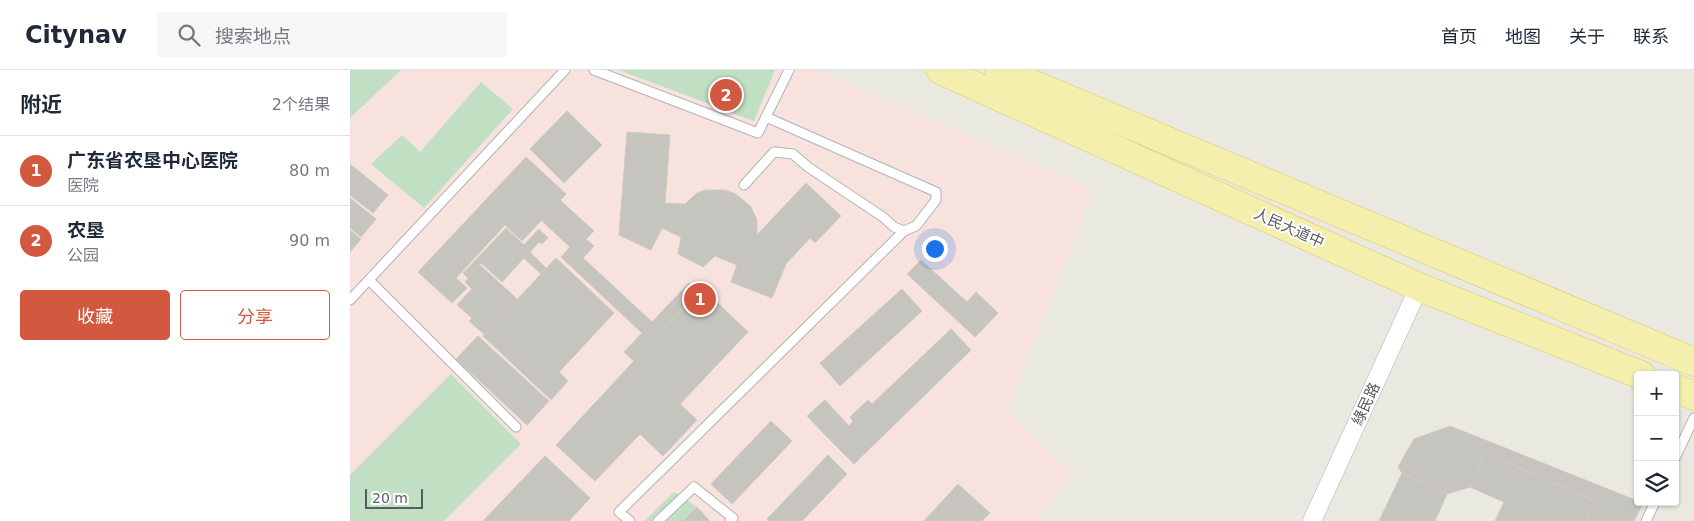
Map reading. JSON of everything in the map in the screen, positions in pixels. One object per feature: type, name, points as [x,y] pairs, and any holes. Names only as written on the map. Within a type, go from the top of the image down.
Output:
[{"type":"main road","name":"人民大道中","points":[[940,70],[1419,287],[1634,372]]},
{"type":"main road","points":[[999,70],[1694,362]]},
{"type":"main road","points":[[1679,390],[1694,396]]},
{"type":"street","name":"綠民路","points":[[1312,521],[1419,287]]},
{"type":"lane","points":[[350,300],[565,70]]},
{"type":"lane","points":[[594,70],[758,133],[789,70]]},
{"type":"lane","points":[[630,521],[619,512],[904,231],[916,226],[936,200],[936,192],[766,117]]},
{"type":"lane","points":[[744,185],[774,152],[793,154],[808,167],[883,217],[894,227],[904,231]]},
{"type":"lane","points":[[369,280],[516,427]]},
{"type":"lane","points":[[1679,450],[1694,418]]},
{"type":"lane","points":[[658,521],[694,487],[734,520]]},
{"type":"lane","points":[[1646,521],[1653,506]]},
{"type":"shaded area","points":[[350,70],[817,70],[1094,189],[1007,410],[1073,474],[1038,521],[350,521]]},
{"type":"green space","points":[[350,70],[401,70],[350,118]]},
{"type":"green space","points":[[619,70],[775,70],[754,121]]},
{"type":"green space","points":[[481,82],[513,109],[424,208],[371,164],[402,135],[420,152]]},
{"type":"green space","points":[[451,374],[521,444],[444,521],[350,521],[350,475]]},
{"type":"green space","points":[[674,492],[697,507],[683,521],[645,521]]},
{"type":"building","points":[[567,111],[602,145],[564,183],[530,149]]},
{"type":"building","points":[[627,132],[670,135],[665,203],[685,204],[697,193],[706,190],[725,190],[736,194],[751,207],[757,220],[757,235],[806,183],[841,216],[815,243],[810,238],[786,264],[772,298],[731,282],[737,265],[715,256],[703,267],[678,254],[681,237],[662,228],[651,250],[619,235]]},
{"type":"building","points":[[526,157],[566,194],[522,241],[505,225],[456,278],[467,288],[452,303],[418,272]]},
{"type":"building","points":[[350,164],[388,195],[373,213],[350,195]]},
{"type":"building","points":[[350,198],[376,219],[361,237],[350,228]]},
{"type":"building","points":[[560,200],[594,231],[586,239],[594,246],[583,258],[652,322],[689,283],[698,292],[634,361],[624,352],[642,333],[561,257],[570,247],[541,220]]},
{"type":"building","points":[[506,228],[524,245],[539,229],[548,238],[542,244],[539,242],[530,252],[546,268],[541,274],[524,258],[502,282],[481,263],[468,278],[463,273]]},
{"type":"building","points":[[350,230],[361,239],[350,252]]},
{"type":"building","points":[[556,258],[614,313],[559,372],[568,381],[551,400],[483,336]]},
{"type":"building","points":[[921,260],[967,302],[976,292],[998,313],[975,337],[907,274]]},
{"type":"building","points":[[480,265],[517,299],[485,335],[469,321],[472,318],[457,305],[472,289],[465,282]]},
{"type":"building","points":[[703,289],[748,332],[680,404],[697,420],[663,456],[640,434],[595,481],[556,445],[698,292]]},
{"type":"building","points":[[902,289],[922,311],[840,386],[820,363]]},
{"type":"building","points":[[951,329],[971,350],[854,464],[832,442],[853,421],[850,417],[868,400],[872,404]]},
{"type":"building","points":[[478,336],[549,401],[527,425],[456,359]]},
{"type":"building","points":[[825,400],[849,426],[832,442],[807,416]]},
{"type":"building","points":[[771,421],[792,441],[732,504],[711,484]]},
{"type":"building","points":[[1450,426],[1634,499],[1634,506],[1642,506],[1634,521],[1586,521],[1595,501],[1485,453],[1470,487],[1447,494],[1402,473],[1398,467],[1414,439]]},
{"type":"building","points":[[1485,453],[1595,501],[1586,521],[1495,521],[1504,502],[1470,487]]},
{"type":"building","points":[[828,455],[847,474],[802,521],[769,521],[767,519]]},
{"type":"building","points":[[545,456],[590,498],[569,521],[483,521]]},
{"type":"building","points":[[1402,473],[1447,494],[1435,521],[1379,521]]},
{"type":"building","points":[[958,484],[990,513],[982,521],[924,521]]},
{"type":"building","points":[[697,507],[710,521],[683,521]]},
{"type":"place","name":"农垦","points":[[726,95]]},
{"type":"place","name":"广东省农垦中心医院","points":[[700,299]]}]
